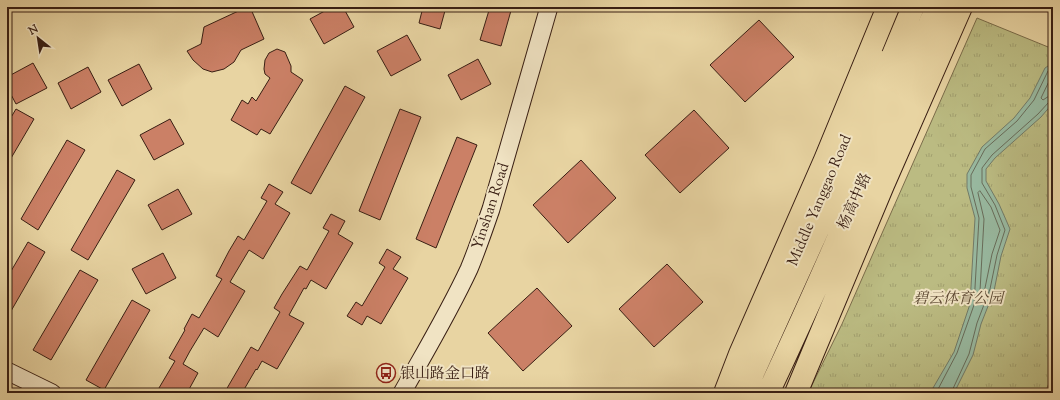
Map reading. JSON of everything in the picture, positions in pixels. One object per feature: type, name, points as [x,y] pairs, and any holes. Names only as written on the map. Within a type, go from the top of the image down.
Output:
[{"type":"highway","points":[[725,393],[740,354],[825,160],[888,7]]},
{"type":"highway","name":"杨高中路","points":[[744,393],[756,371],[844,172],[913,7]]},
{"type":"highway","name":"杨高中路","points":[[768,393],[853,204],[937,7]]},
{"type":"highway","points":[[796,393],[883,185],[961,7]]},
{"type":"main road","name":"Middle Yanggao Road","points":[[736,393],[902,7]]},
{"type":"main road","points":[[784,393],[950,7]]},
{"type":"street","name":"Yinshan Road","points":[[402,393],[456,296],[469,268],[491,209],[549,7]]},
{"type":"street","points":[[7,371],[52,393]]},
{"type":"green space","name":"碧云体育公园","points":[[977,18],[1053,49],[1053,373],[1045,393],[808,393],[842,324]]},
{"type":"water","points":[[1053,64],[1053,103],[1041,117],[995,158],[986,169],[986,181],[999,204],[1010,229],[1001,256],[994,291],[981,324],[973,355],[954,393],[931,393],[954,352],[970,304],[975,218],[967,188],[967,174],[982,147],[1014,118],[1030,98],[1045,68]]},
{"type":"building","points":[[250,7],[264,39],[241,50],[234,62],[224,69],[212,72],[203,69],[193,60],[187,51],[201,44],[204,27]]},
{"type":"building","points":[[332,7],[343,7],[354,27],[324,44],[310,19]]},
{"type":"building","points":[[423,7],[446,7],[440,29],[419,23]]},
{"type":"building","points":[[490,7],[512,7],[501,46],[480,40]]},
{"type":"building","points":[[759,20],[794,57],[745,102],[710,65]]},
{"type":"building","points":[[407,35],[421,60],[391,76],[377,51]]},
{"type":"building","points":[[277,49],[285,52],[291,66],[291,72],[303,80],[270,134],[261,129],[257,135],[231,120],[242,100],[248,104],[252,97],[256,101],[270,78],[265,74],[265,60],[269,53]]},
{"type":"building","points":[[478,59],[491,84],[461,100],[448,75]]},
{"type":"building","points":[[33,63],[47,88],[16,104],[7,87],[7,77]]},
{"type":"building","points":[[139,64],[152,89],[122,106],[108,80]]},
{"type":"building","points":[[88,67],[101,92],[71,109],[58,83]]},
{"type":"building","points":[[345,86],[365,97],[311,194],[291,183]]},
{"type":"building","points":[[16,109],[34,119],[7,165],[7,124]]},
{"type":"building","points":[[400,109],[421,117],[380,220],[359,211]]},
{"type":"building","points":[[694,110],[729,148],[680,193],[645,155]]},
{"type":"building","points":[[170,119],[184,144],[154,160],[140,135]]},
{"type":"building","points":[[457,137],[477,145],[436,248],[416,239]]},
{"type":"building","points":[[67,140],[85,150],[38,230],[21,219]]},
{"type":"building","points":[[581,160],[616,198],[568,243],[533,205]]},
{"type":"building","points":[[117,170],[135,180],[88,260],[71,250]]},
{"type":"building","points":[[269,184],[283,192],[275,204],[290,213],[263,259],[249,250],[230,282],[245,291],[218,337],[204,328],[190,351],[183,364],[198,373],[187,393],[156,393],[175,361],[169,358],[185,330],[184,329],[192,314],[199,318],[222,279],[216,276],[229,251],[238,236],[244,240],[267,201],[261,198]]},
{"type":"building","points":[[178,189],[192,214],[162,230],[148,205]]},
{"type":"building","points":[[331,214],[345,221],[338,234],[353,243],[326,289],[311,280],[306,289],[304,288],[289,315],[304,323],[277,369],[262,361],[242,393],[231,393],[226,390],[251,347],[258,351],[280,312],[274,308],[282,294],[300,266],[307,270],[329,231],[323,228]]},
{"type":"building","points":[[28,242],[45,252],[7,318],[7,278]]},
{"type":"building","points":[[387,249],[401,257],[393,269],[408,278],[381,324],[367,316],[362,325],[347,316],[356,302],[362,306],[385,267],[379,263]]},
{"type":"building","points":[[163,253],[176,278],[146,294],[132,269]]},
{"type":"building","points":[[667,264],[703,302],[654,347],[619,309]]},
{"type":"building","points":[[80,270],[98,280],[51,360],[33,350]]},
{"type":"building","points":[[537,288],[572,326],[523,371],[488,333]]},
{"type":"building","points":[[132,300],[150,310],[104,390],[86,380]]},
{"type":"place","name":"银山路金口路","points":[[386,373]]}]
